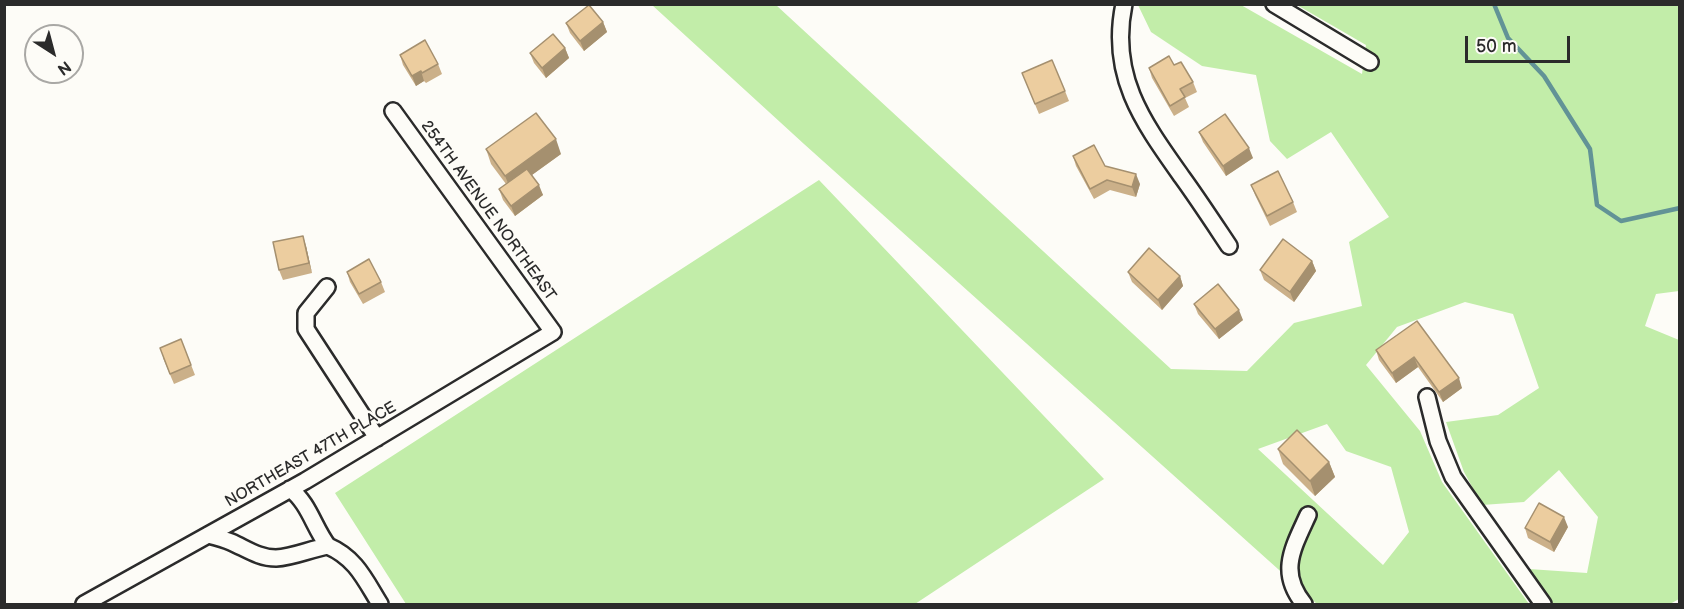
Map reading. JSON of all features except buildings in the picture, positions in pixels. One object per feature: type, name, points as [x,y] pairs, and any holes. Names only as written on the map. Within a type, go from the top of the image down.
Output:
[{"type":"street","points":[[1124,4],[1120,25],[1120,56],[1128,91],[1141,117],[1229,246]]},
{"type":"street","points":[[1274,4],[1370,62]]},
{"type":"street","name":"254TH AVENUE NORTHEAST","points":[[393,111],[553,332]]},
{"type":"street","points":[[327,287],[306,313],[306,328],[377,438]]},
{"type":"street","name":"NORTHEAST 47TH PLACE","points":[[84,604],[290,489],[553,332]]},
{"type":"street","points":[[1426,397],[1438,441],[1453,477],[1543,604]]},
{"type":"street","points":[[290,489],[304,504],[328,546],[342,552],[350,559],[380,604]]},
{"type":"street","points":[[1304,604],[1289,578],[1291,553],[1308,515]]},
{"type":"street","points":[[208,535],[230,542],[258,556],[274,558],[293,556],[310,549],[328,546]]},
{"type":"green space","points":[[652,5],[776,5],[1171,369],[1247,371],[1294,323],[1362,306],[1349,242],[1389,217],[1331,132],[1287,159],[1270,141],[1256,75],[1202,66],[1151,32],[1138,5],[1241,5],[1362,74],[1366,45],[1297,5],[1679,5],[1679,291],[1656,294],[1645,326],[1679,340],[1679,599],[1670,604],[1553,604],[1529,569],[1587,573],[1598,517],[1559,470],[1524,502],[1482,505],[1464,472],[1446,422],[1498,415],[1539,388],[1513,314],[1465,302],[1397,327],[1366,365],[1420,431],[1442,482],[1529,604],[1317,604]],"holes":[[[1327,424],[1346,451],[1391,467],[1409,532],[1383,565],[1258,449]]]},
{"type":"green space","points":[[819,180],[1104,479],[915,604],[406,604],[335,493]]},
{"type":"waterway","points":[[1494,4],[1508,38],[1544,76],[1590,149],[1597,205],[1621,221],[1680,208]]}]
